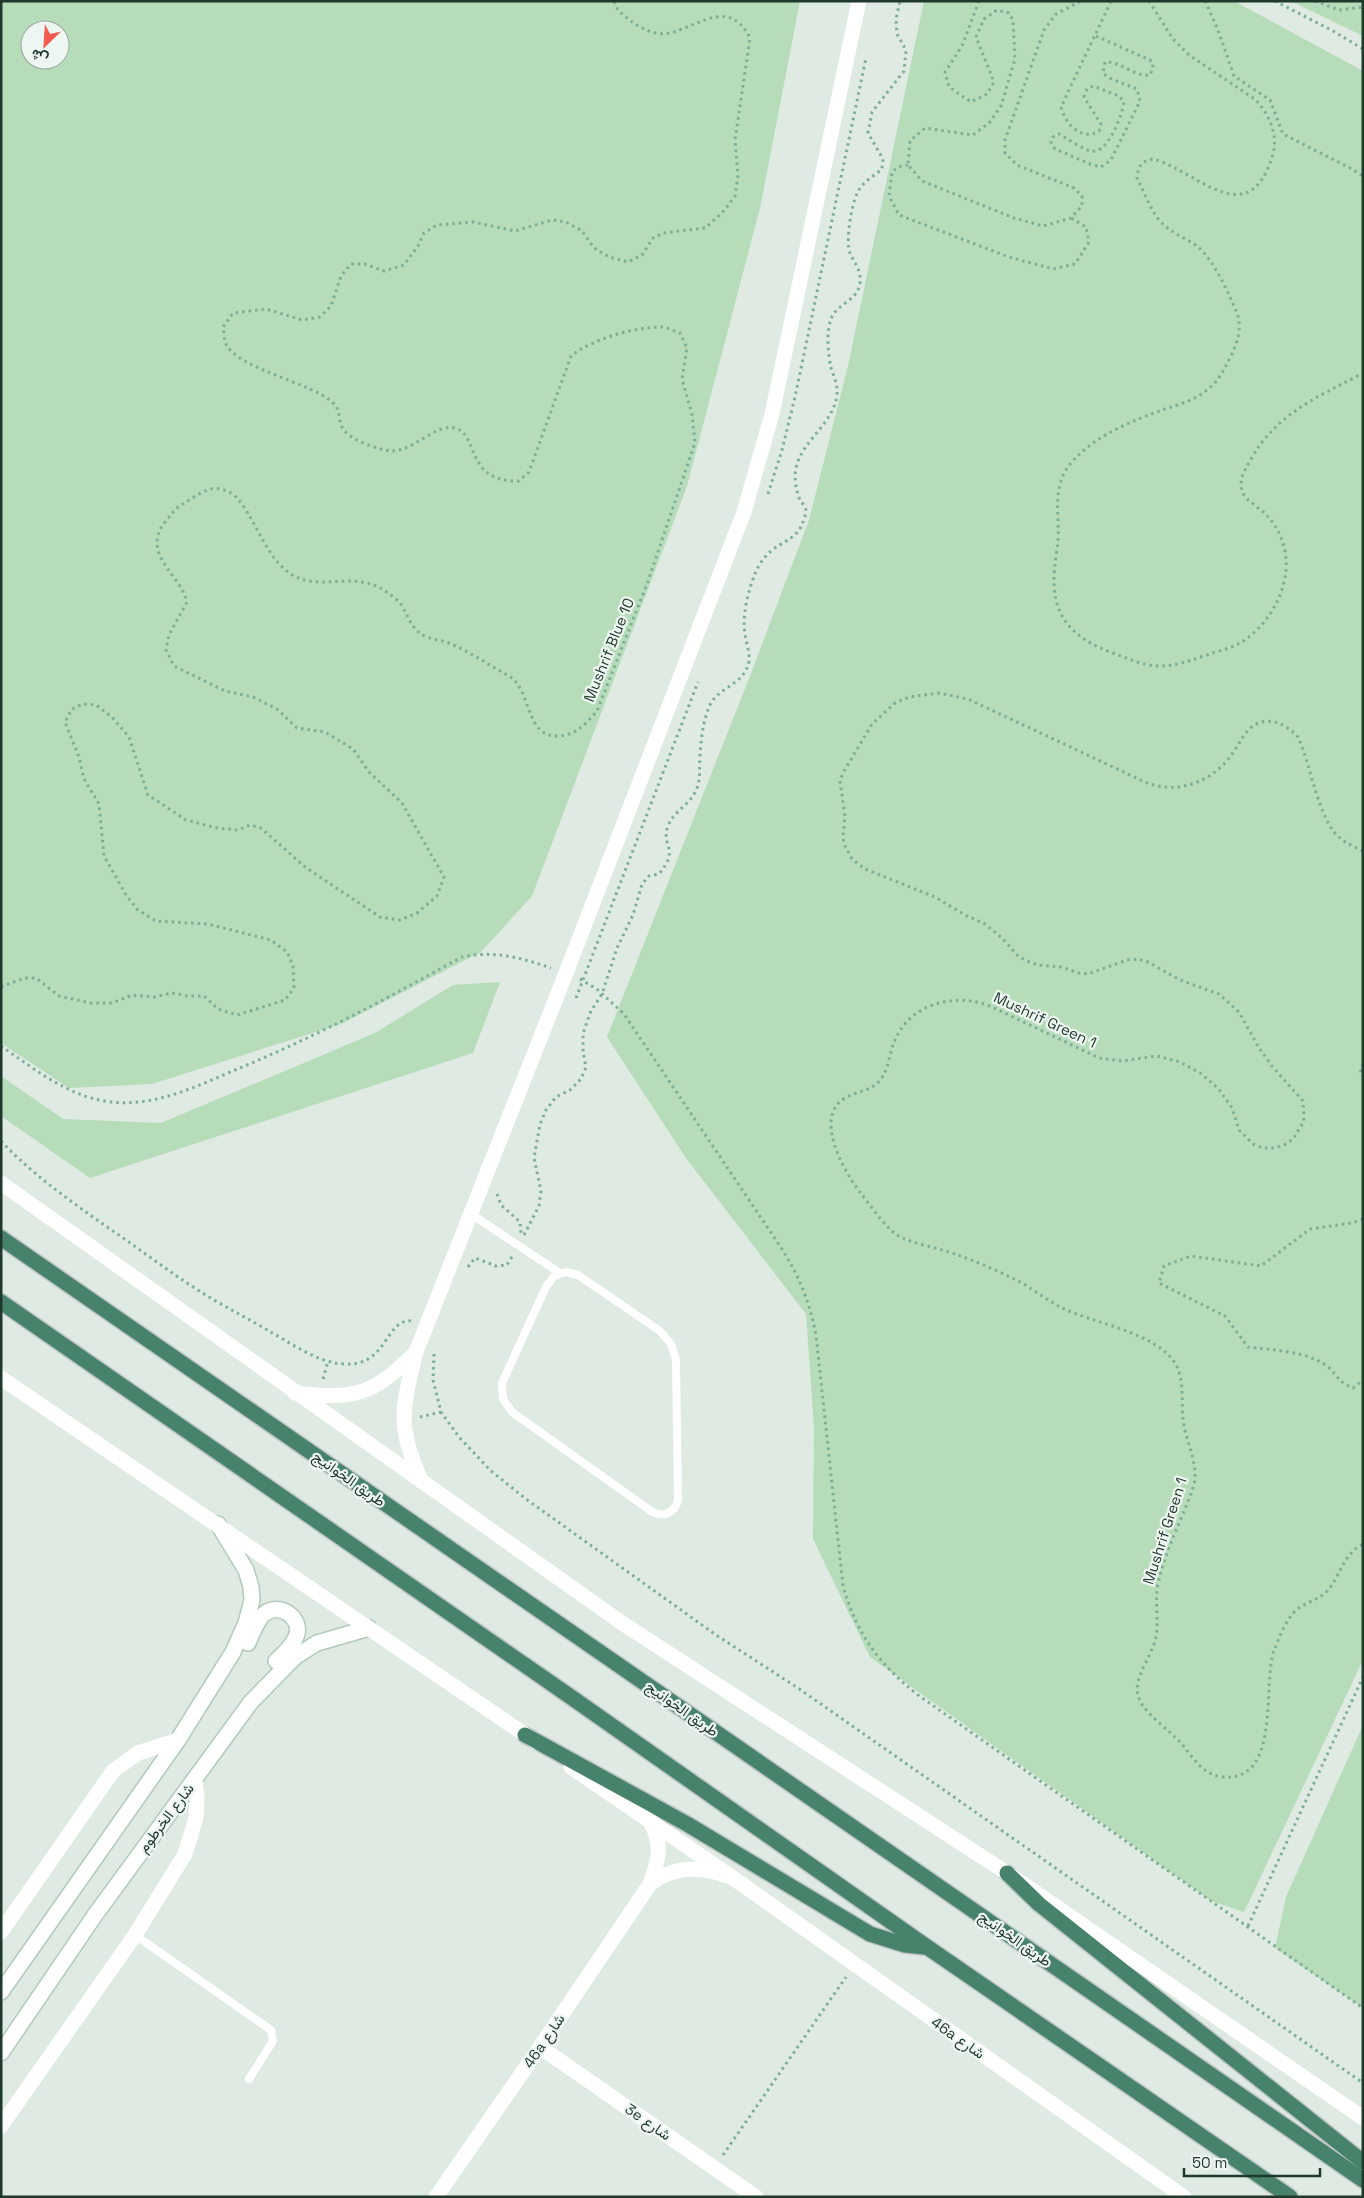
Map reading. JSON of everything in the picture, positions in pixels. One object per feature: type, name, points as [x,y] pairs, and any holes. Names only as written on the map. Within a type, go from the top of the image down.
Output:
[{"type":"highway","name":"طريق الخوانيج","points":[[1,1238],[1363,2180]]},
{"type":"highway","points":[[1,1302],[576,1700],[927,1947],[1290,2197]]},
{"type":"highway","points":[[525,1735],[686,1824],[870,1934],[905,1945],[927,1947]]},
{"type":"highway","points":[[1007,1872],[1039,1904],[1363,2162]]},
{"type":"street","points":[[422,1482],[407,1448],[403,1420],[404,1406],[416,1352],[566,973],[732,545],[755,480],[772,414],[859,1]]},
{"type":"street","points":[[1,1184],[675,1660],[1007,1872],[1363,2118]]},
{"type":"street","points":[[295,1393],[344,1396],[368,1390],[390,1377],[416,1352]]},
{"type":"street","name":"46a شارع","points":[[1,1378],[650,1820],[1178,2195]]},
{"type":"street","points":[[1,1992],[178,1740],[234,1652],[246,1623],[252,1600],[251,1587],[246,1570],[218,1524]]},
{"type":"street","points":[[219,1674],[238,1659],[261,1616],[275,1609],[283,1610],[290,1614],[298,1628],[297,1635],[293,1643],[263,1674],[251,1702]]},
{"type":"street","name":"شارع الخرطوم","points":[[1,2053],[101,1907],[251,1702],[295,1657],[317,1644],[369,1628]]},
{"type":"street","points":[[1,1932],[113,1771],[138,1753],[178,1740]]},
{"type":"street","points":[[1,2126],[135,1935],[185,1854],[196,1818],[195,1780]]},
{"type":"street","name":"46a شارع","points":[[436,2197],[650,1884],[657,1865],[658,1853],[657,1836],[650,1820]]},
{"type":"street","name":"46a شارع","points":[[650,1884],[670,1872],[683,1869],[709,1870],[733,1878]]},
{"type":"street","name":"3e شارع","points":[[540,2047],[756,2197]]},
{"type":"lane","points":[[471,1214],[560,1273],[578,1275],[660,1331],[671,1344],[676,1360],[678,1500],[676,1506],[668,1514],[656,1514],[651,1511],[512,1412],[503,1399],[502,1383],[549,1281],[560,1273]]},
{"type":"lane","points":[[135,1935],[272,2030],[273,2041],[249,2079]]},
{"type":"path","name":"Mushrif Blue 10","points":[[1,987],[24,978],[36,978],[59,996],[90,1003],[112,1003],[132,995],[154,997],[172,993],[204,996],[218,1009],[236,1015],[285,1000],[294,988],[293,966],[287,952],[271,940],[208,924],[156,920],[138,910],[126,895],[104,856],[99,804],[84,779],[79,757],[65,722],[72,709],[83,704],[96,705],[112,717],[130,737],[148,795],[186,820],[217,828],[238,830],[250,825],[261,828],[305,867],[380,917],[400,920],[417,913],[438,896],[444,876],[422,836],[402,804],[369,772],[353,749],[325,732],[297,728],[277,709],[253,697],[225,692],[174,666],[166,650],[169,635],[187,602],[185,591],[165,568],[157,546],[160,528],[177,507],[210,489],[223,489],[236,496],[279,563],[292,575],[312,582],[360,580],[382,589],[402,604],[409,621],[421,635],[450,644],[513,679],[527,702],[535,725],[547,735],[567,736],[587,722],[598,711],[647,584],[695,443],[692,414],[682,379],[687,348],[680,333],[663,327],[617,334],[584,346],[571,356],[529,472],[519,481],[503,481],[481,468],[472,454],[467,436],[456,428],[444,427],[410,447],[392,451],[354,440],[342,428],[340,414],[333,403],[310,389],[282,378],[237,355],[226,343],[223,327],[233,313],[266,309],[302,320],[320,317],[331,306],[341,276],[352,264],[365,264],[384,271],[404,265],[418,246],[424,233],[437,224],[473,222],[515,231],[552,220],[566,222],[582,231],[594,248],[609,257],[628,262],[642,255],[653,238],[662,233],[705,228],[722,213],[735,196],[738,176],[735,140],[750,38],[745,25],[732,15],[716,12],[673,33],[650,33],[633,23],[615,8],[614,1]]},
{"type":"path","points":[[464,1276],[475,1258],[496,1266],[507,1265],[539,1206],[540,1191],[534,1158],[540,1124],[546,1110],[556,1096],[570,1090],[580,1079],[586,1067],[583,1050],[584,1033],[591,1011],[602,994],[617,948],[633,915],[642,884],[649,876],[660,874],[670,858],[666,837],[668,826],[674,816],[692,800],[697,787],[701,771],[700,742],[712,702],[718,694],[729,688],[744,675],[749,660],[745,620],[748,598],[755,574],[765,557],[772,550],[795,536],[802,525],[806,511],[796,486],[796,468],[802,453],[824,426],[837,396],[837,385],[830,365],[828,341],[830,320],[836,310],[852,300],[860,284],[858,268],[849,252],[854,200],[860,188],[882,169],[883,159],[868,133],[872,112],[892,89],[904,70],[906,50],[897,34],[896,19],[900,1]]},
{"type":"path","points":[[979,1],[962,46],[945,72],[949,87],[971,102],[987,94],[994,82],[976,37],[984,18],[997,10],[1009,13],[1013,20],[1015,58],[1001,106],[990,122],[973,135],[924,128],[910,140],[908,166],[922,181],[1014,218],[1043,226],[1071,218],[1082,206],[1082,196],[1074,188],[1017,165],[1005,153],[1005,140],[1044,30],[1056,14],[1080,1]]},
{"type":"path","points":[[1096,36],[1152,61],[1153,67],[1150,75],[1143,76],[1112,62],[1105,62],[1103,73],[1109,78],[1137,89],[1140,101],[1111,160],[1101,167],[1054,149],[1051,142],[1059,134],[1091,151],[1099,150],[1105,146],[1122,113],[1124,102],[1119,96],[1093,86],[1087,89],[1084,97],[1101,124],[1099,131],[1092,135],[1070,126],[1064,117],[1061,106],[1096,36],[1111,1]]},
{"type":"path","points":[[1149,1],[1173,38],[1189,55],[1256,100],[1263,108],[1272,125],[1274,145],[1270,164],[1260,181],[1248,192],[1241,194],[1234,195],[1219,192],[1153,159],[1146,160],[1138,170],[1137,178],[1159,219],[1172,231],[1196,245],[1208,258],[1237,314],[1239,330],[1236,346],[1223,372],[1208,390],[1194,399],[1116,429],[1078,456],[1065,472],[1058,490],[1058,536],[1052,582],[1056,602],[1072,628],[1094,646],[1139,663],[1158,666],[1186,662],[1238,644],[1248,637],[1266,618],[1279,596],[1286,571],[1286,559],[1284,547],[1275,526],[1244,495],[1241,489],[1242,476],[1261,441],[1279,423],[1319,396],[1363,373]]},
{"type":"path","points":[[1205,1],[1218,30],[1234,76],[1270,100],[1283,134],[1363,176]]},
{"type":"path","points":[[1275,1],[1363,49]]},
{"type":"path","points":[[1315,1],[1339,10],[1363,7]]},
{"type":"path","points":[[1357,45],[1363,44]]},
{"type":"path","points":[[908,166],[898,167],[892,172],[889,196],[899,215],[1009,258],[1053,269],[1075,264],[1089,242],[1086,227],[1071,218]]},
{"type":"path","name":"Mushrif Green 1","points":[[1363,851],[1341,839],[1331,828],[1298,737],[1278,723],[1270,722],[1254,726],[1222,766],[1206,778],[1184,787],[1164,788],[1145,782],[968,698],[939,693],[916,696],[895,703],[872,724],[842,773],[840,789],[845,816],[843,836],[852,859],[865,869],[936,897],[965,915],[985,924],[1002,938],[1017,955],[1027,961],[1038,965],[1061,967],[1088,974],[1127,960],[1138,959],[1148,962],[1180,980],[1219,994],[1239,1012],[1267,1060],[1303,1101],[1304,1121],[1293,1139],[1284,1145],[1269,1148],[1253,1144],[1239,1130],[1232,1108],[1218,1088],[1200,1073],[1180,1062],[1157,1056],[1122,1061],[1099,1058],[990,1006],[979,1002],[956,999],[934,1004],[906,1022],[895,1038],[886,1068],[879,1082],[866,1091],[847,1096],[840,1101],[831,1116],[830,1124],[831,1133],[839,1154],[852,1180],[892,1231],[903,1238],[935,1247],[989,1268],[1077,1314],[1124,1330],[1156,1346],[1169,1356],[1175,1364],[1182,1382],[1183,1422],[1194,1464],[1194,1483],[1159,1576],[1155,1606],[1156,1635],[1138,1682],[1137,1691],[1139,1700],[1144,1708],[1172,1734],[1203,1770],[1211,1774],[1230,1777],[1238,1775],[1253,1764],[1266,1737],[1268,1724],[1268,1676],[1274,1649],[1292,1615],[1298,1608],[1323,1595],[1348,1556],[1363,1544]]},
{"type":"path","points":[[1,1046],[52,1080],[86,1097],[105,1101],[143,1102],[180,1092],[266,1057],[357,1013],[462,957],[476,953],[509,956],[583,980],[624,1014],[782,1249],[800,1282],[807,1299],[816,1335],[843,1586],[856,1623],[865,1640],[889,1670],[918,1695],[1363,2008]]},
{"type":"path","points":[[1363,1064],[1360,1069],[1363,1077]]},
{"type":"path","points":[[1,1141],[58,1192],[189,1284],[290,1342],[328,1361],[354,1364],[372,1357],[385,1344],[396,1324],[404,1320],[426,1325]]},
{"type":"path","points":[[1363,1219],[1352,1223],[1310,1229],[1261,1266],[1191,1256],[1164,1266],[1159,1283],[1225,1316],[1248,1347],[1300,1354],[1327,1366],[1341,1383],[1353,1388],[1363,1380]]},
{"type":"path","points":[[436,1346],[432,1366],[438,1405],[474,1455],[509,1486],[716,1635],[811,1697],[1363,2083]]},
{"type":"path","points":[[1248,1926],[1363,1677]]},
{"type":"path","points":[[714,2168],[854,1965]]},
{"type":"green space","points":[[1,1],[800,1],[760,208],[687,486],[532,896],[481,952],[341,1024],[152,1084],[69,1088],[1,1043]]},
{"type":"green space","points":[[924,1],[1234,1],[1363,71],[1363,1660],[1244,1912],[1211,1901],[870,1657],[813,1539],[814,1426],[806,1314],[686,1158],[607,1037],[752,671],[809,520],[848,366]]},
{"type":"green space","points":[[1291,1],[1363,1],[1363,36]]},
{"type":"green space","points":[[500,982],[473,1053],[90,1178],[1,1116],[1,1076],[63,1119],[161,1123],[375,1033],[453,985]]},
{"type":"green space","points":[[1363,1725],[1363,2008],[1275,1948],[1286,1897]]}]
